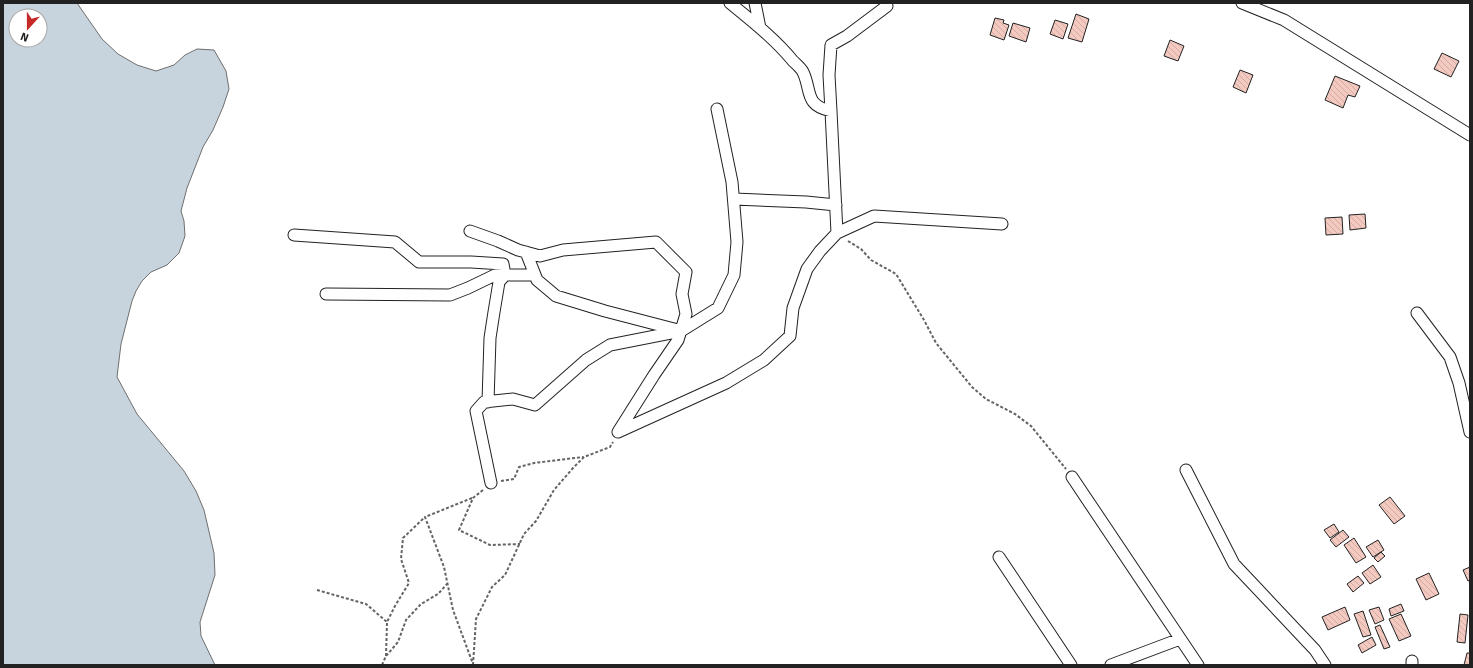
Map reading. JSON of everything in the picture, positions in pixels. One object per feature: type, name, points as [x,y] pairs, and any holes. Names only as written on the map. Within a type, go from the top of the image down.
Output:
[{"type":"street","points":[[730,3],[760,28],[789,56],[803,72],[810,98],[821,109],[831,111]]},
{"type":"street","points":[[755,3],[760,28]]},
{"type":"street","points":[[1242,3],[1284,20],[1470,135]]},
{"type":"street","points":[[837,233],[829,75],[831,45],[847,36],[887,6]]},
{"type":"street","points":[[491,483],[476,411],[484,402],[513,399],[534,405],[586,360],[610,345],[681,331],[718,308],[734,275],[737,242],[732,182],[717,109]]},
{"type":"street","points":[[734,199],[806,202],[836,206]]},
{"type":"street","points":[[618,432],[726,383],[764,360],[790,336],[793,308],[807,269],[820,251],[837,233],[874,216],[1002,224]]},
{"type":"street","points":[[470,231],[540,256],[563,250],[656,242],[686,272],[682,294],[686,314],[678,340],[618,432]]},
{"type":"street","points":[[294,235],[395,242],[419,262],[471,262],[503,264],[505,275]]},
{"type":"street","points":[[526,252],[537,280],[556,296],[605,311],[681,331]]},
{"type":"street","points":[[326,294],[450,295],[495,275],[535,275]]},
{"type":"street","points":[[488,402],[490,338],[499,282],[505,275]]},
{"type":"street","points":[[1418,314],[1450,357],[1459,382],[1470,432]]},
{"type":"street","points":[[1186,470],[1234,564],[1315,650],[1325,665]]},
{"type":"street","points":[[1072,477],[1198,665]]},
{"type":"street","points":[[999,557],[1072,665]]},
{"type":"street","points":[[1111,665],[1180,639]]},
{"type":"path","points":[[837,233],[861,249],[871,260],[896,274],[936,343],[972,387],[986,399],[1015,414],[1031,426],[1072,477]]},
{"type":"path","points":[[386,656],[387,622],[409,583],[401,559],[403,538],[424,517],[473,498],[491,483],[514,479],[519,467],[534,463],[584,457],[610,447],[618,432]]},
{"type":"path","points":[[424,517],[444,567],[453,610],[473,665],[476,619],[492,587],[505,575],[524,534],[536,521],[554,490],[584,457]]},
{"type":"path","points":[[473,498],[458,530],[490,545],[520,544]]},
{"type":"path","points":[[382,665],[386,656],[398,642],[406,620],[422,604],[438,594],[447,584]]},
{"type":"path","points":[[317,590],[366,604],[387,622]]},
{"type":"shaded area","points":[[3,3],[77,3],[102,39],[118,54],[137,65],[156,71],[174,65],[185,55],[197,49],[214,50],[226,71],[229,89],[213,130],[203,147],[187,188],[181,211],[184,221],[185,236],[179,253],[167,265],[151,272],[142,281],[136,291],[121,344],[117,377],[137,414],[184,471],[196,491],[204,510],[214,553],[215,575],[200,622],[201,636],[215,665],[3,665]]},
{"type":"building","points":[[1076,14],[1089,19],[1082,42],[1068,38]]},
{"type":"building","points":[[995,18],[1004,20],[1003,23],[1009,25],[1004,40],[990,35]]},
{"type":"building","points":[[1055,20],[1068,24],[1063,39],[1050,34]]},
{"type":"building","points":[[1013,23],[1030,28],[1026,42],[1009,36]]},
{"type":"building","points":[[1170,40],[1184,46],[1178,61],[1164,56]]},
{"type":"building","points":[[1442,53],[1459,61],[1451,77],[1434,69]]},
{"type":"building","points":[[1240,70],[1253,75],[1246,93],[1233,87]]},
{"type":"building","points":[[1335,76],[1360,86],[1355,97],[1348,95],[1343,108],[1325,100]]},
{"type":"building","points":[[1365,214],[1366,228],[1350,230],[1349,215]]},
{"type":"building","points":[[1342,217],[1343,234],[1326,235],[1325,218]]},
{"type":"building","points":[[1390,497],[1405,516],[1394,524],[1379,505]]},
{"type":"building","points":[[1334,524],[1339,532],[1330,538],[1324,530]]},
{"type":"building","points":[[1343,530],[1349,537],[1336,547],[1330,540]]},
{"type":"building","points":[[1354,538],[1366,557],[1356,563],[1344,545]]},
{"type":"building","points":[[1378,540],[1384,550],[1373,557],[1366,547]]},
{"type":"building","points":[[1381,552],[1385,556],[1378,562],[1374,558]]},
{"type":"building","points":[[1373,565],[1381,577],[1370,584],[1362,573]]},
{"type":"building","points":[[1470,567],[1470,580],[1468,581],[1463,570]]},
{"type":"building","points":[[1429,573],[1439,594],[1426,600],[1416,579]]},
{"type":"building","points":[[1358,576],[1364,583],[1353,592],[1347,584]]},
{"type":"building","points":[[1401,604],[1404,611],[1391,616],[1389,609]]},
{"type":"building","points":[[1345,607],[1350,620],[1328,630],[1322,617]]},
{"type":"building","points":[[1379,607],[1384,620],[1375,624],[1369,610]]},
{"type":"building","points":[[1363,611],[1371,635],[1363,637],[1354,614]]},
{"type":"building","points":[[1401,614],[1411,636],[1399,641],[1389,619]]},
{"type":"building","points":[[1460,614],[1468,615],[1465,643],[1457,642]]},
{"type":"building","points":[[1380,625],[1390,647],[1384,649],[1375,627]]},
{"type":"building","points":[[1372,637],[1376,645],[1362,653],[1358,645]]},
{"type":"building","points":[[1467,653],[1470,653],[1470,665],[1464,665]]}]
